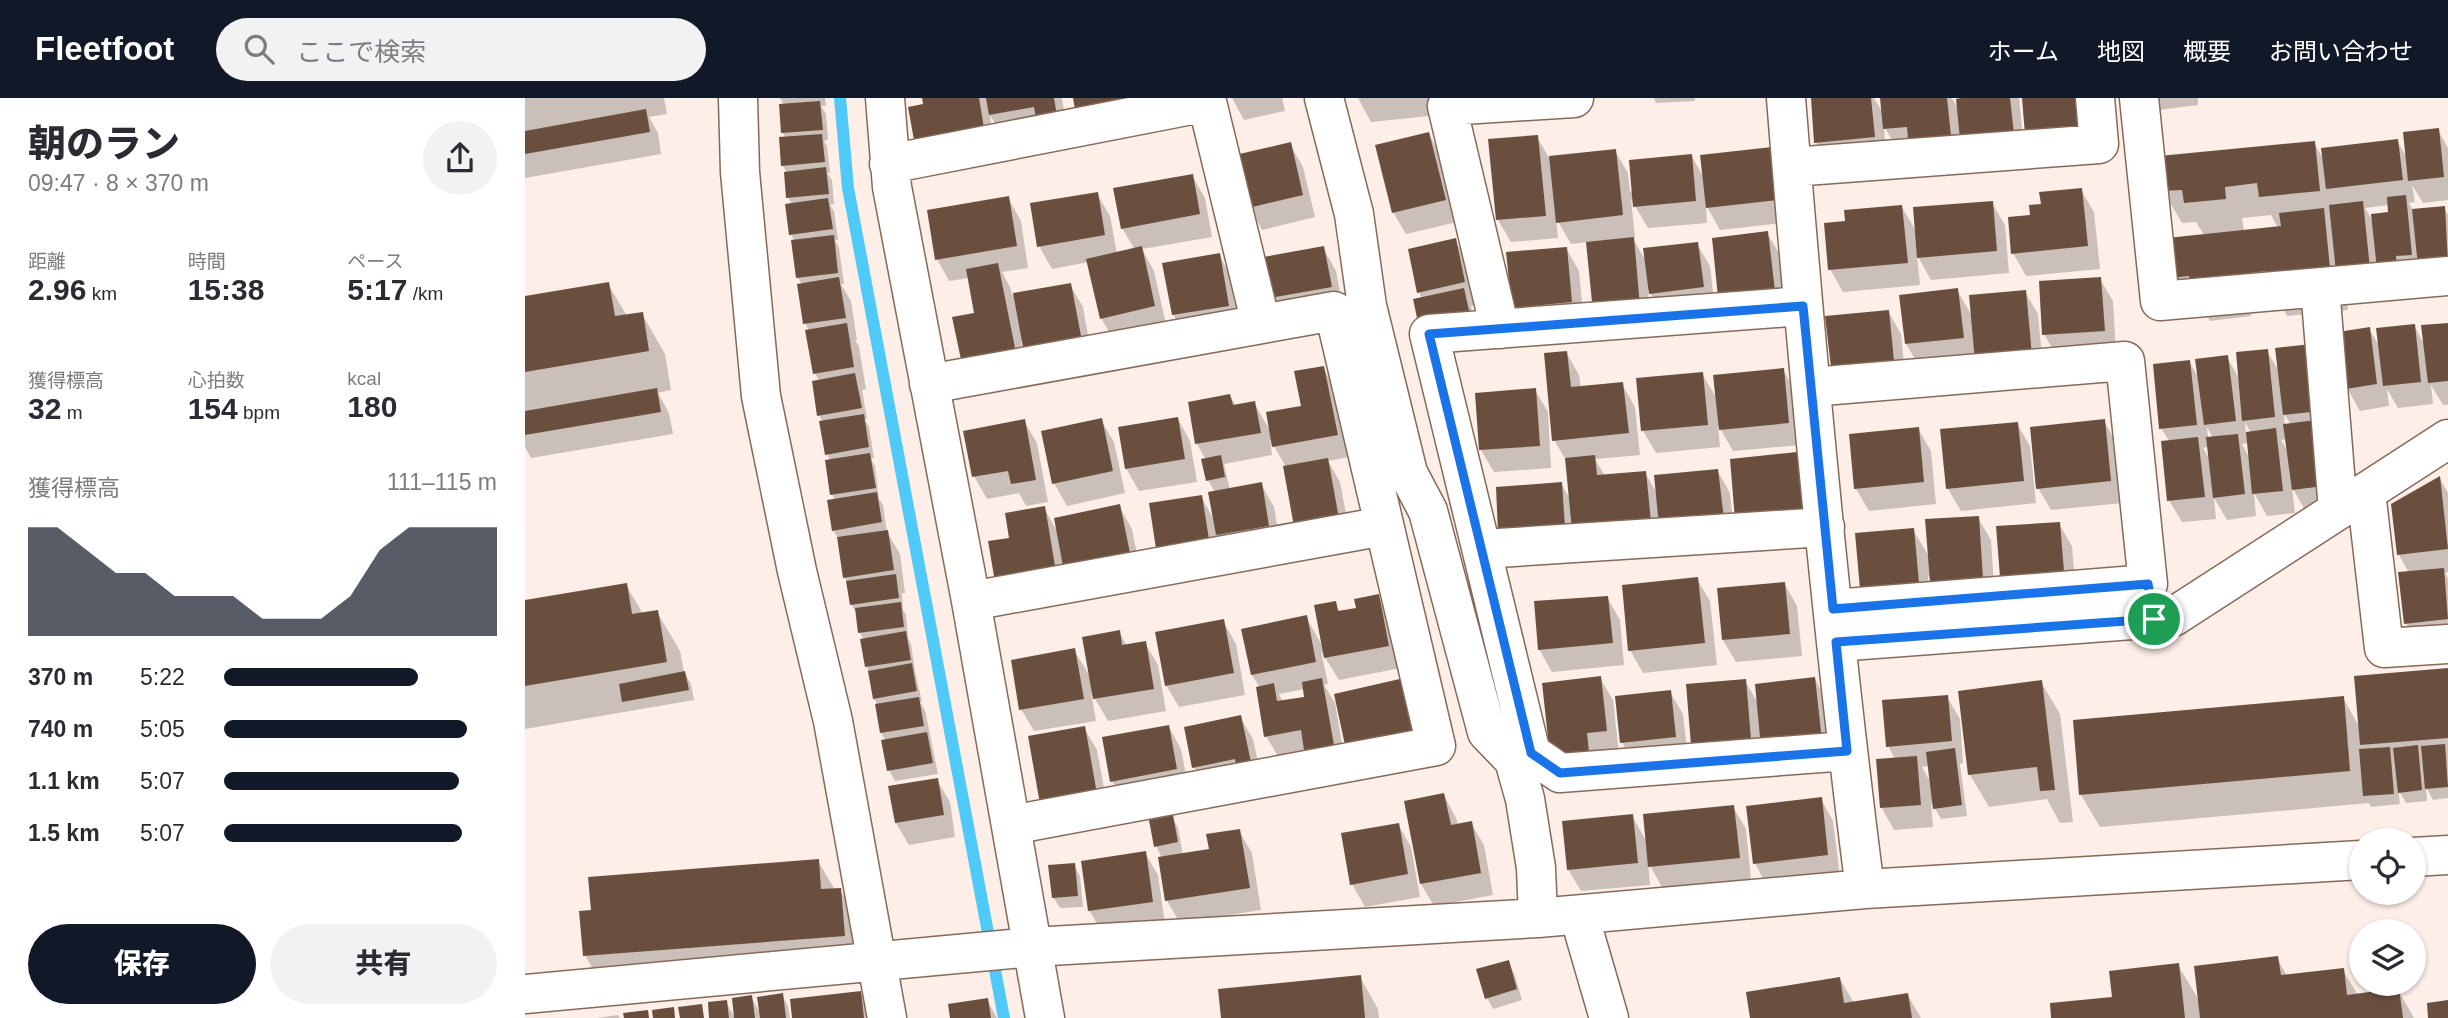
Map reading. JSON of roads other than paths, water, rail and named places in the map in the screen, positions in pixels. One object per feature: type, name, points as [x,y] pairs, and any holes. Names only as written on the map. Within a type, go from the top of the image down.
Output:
[{"type":"street","points":[[738,98],[740,172],[761,397],[797,571],[833,721],[887,1018]]},
{"type":"street","points":[[885,98],[889,164],[971,601],[1045,1018]]},
{"type":"street","points":[[1324,98],[1354,214],[1367,306],[1408,473],[1428,511],[1487,732],[1514,760],[1525,799],[1536,868],[1538,918]]},
{"type":"street","points":[[1500,329],[1447,106],[1574,98]]},
{"type":"street","points":[[1786,98],[1803,306],[1847,751],[1865,889]]},
{"type":"street","points":[[1792,167],[2098,144],[2095,98]]},
{"type":"street","points":[[2139,98],[2160,302],[2448,276]]},
{"type":"street","points":[[889,164],[1207,102],[1261,324]]},
{"type":"street","points":[[2320,287],[2352,501],[2384,649],[2448,644]]},
{"type":"street","points":[[1803,306],[1429,334],[1531,753],[1560,773],[1847,751]]},
{"type":"street","points":[[929,384],[1334,311],[1436,746],[1011,825]]},
{"type":"street","points":[[1811,387],[2125,361],[2151,601]]},
{"type":"street","points":[[1835,625],[2151,601],[2173,617],[2448,439]]},
{"type":"street","points":[[971,601],[1384,526]]},
{"type":"street","points":[[1482,550],[1825,527]]},
{"type":"street","points":[[2426,856],[2448,855]]},
{"type":"street","points":[[525,994],[1032,947],[1538,918],[1865,889],[2349,861]]},
{"type":"street","points":[[1579,915],[1609,1018]]},
{"type":"waterway","points":[[840,98],[848,188],[1004,1018]]}]
